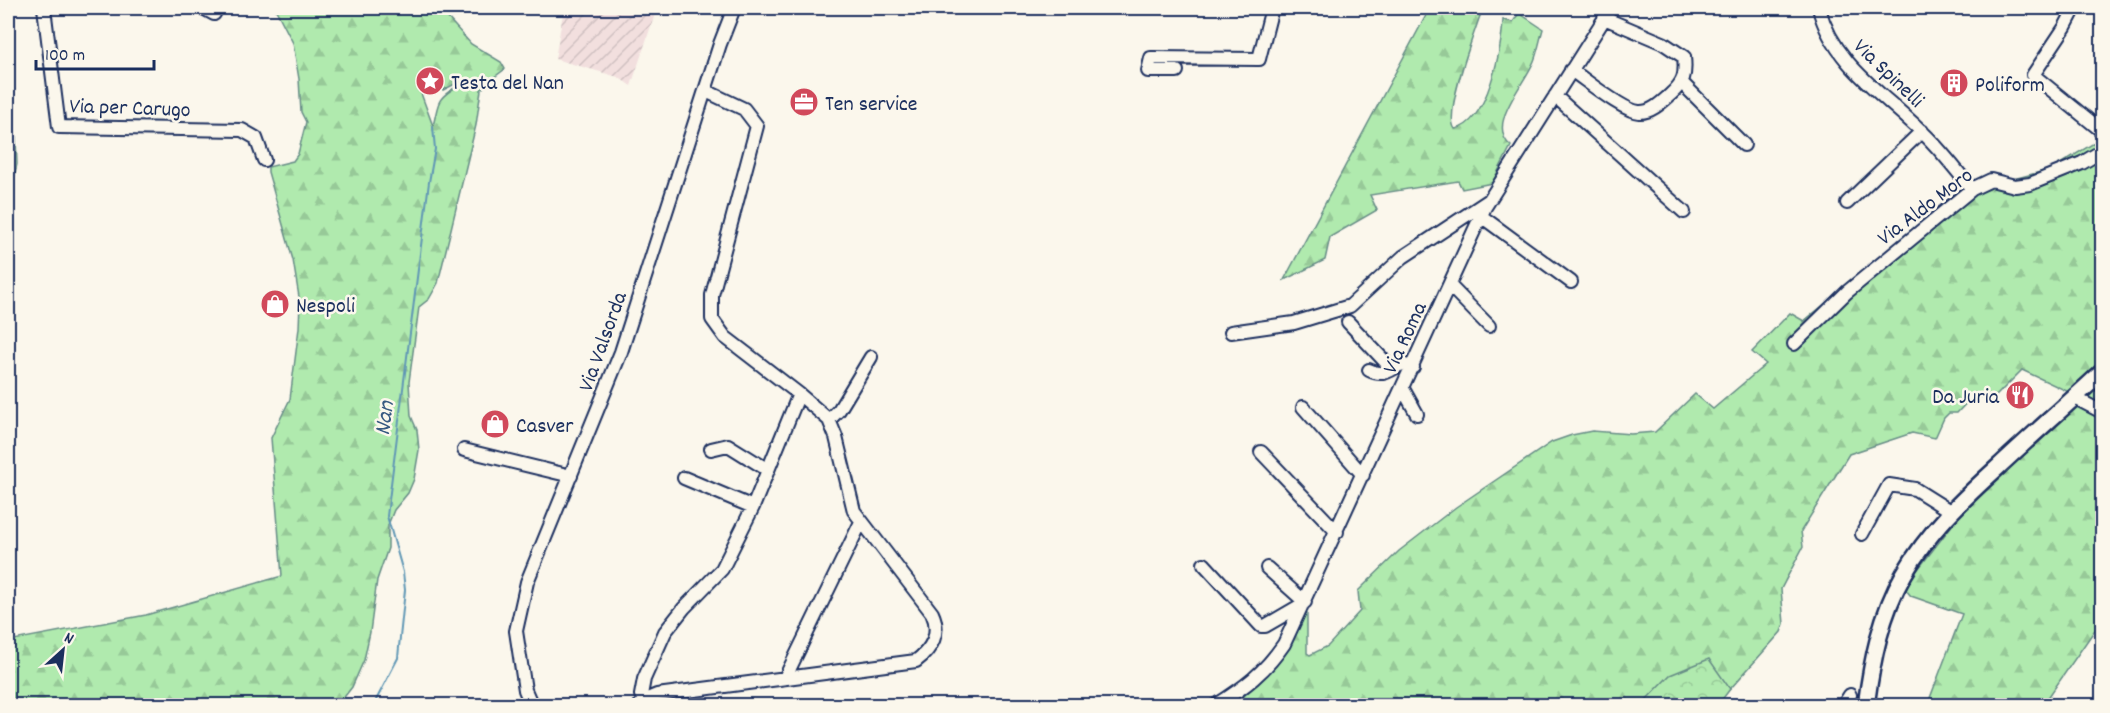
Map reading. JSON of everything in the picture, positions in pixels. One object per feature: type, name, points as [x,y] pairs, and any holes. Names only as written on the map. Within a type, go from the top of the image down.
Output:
[{"type":"main road","points":[[1866,705],[1872,659],[1889,607],[1903,576],[1925,541],[1950,511],[2103,372]]},
{"type":"street","name":"Via per Carugo","points":[[44,8],[59,127],[242,130],[256,138],[264,160]]},
{"type":"street","name":"Via Valsorda","points":[[532,705],[525,690],[516,631],[519,608],[527,582],[621,352],[720,44],[734,8]]},
{"type":"street","points":[[1177,71],[1148,71],[1151,58],[1259,59],[1272,8]]},
{"type":"street","name":"Via Spinelli","points":[[1819,8],[1827,32],[1843,58],[1922,131],[1972,189]]},
{"type":"street","points":[[2075,8],[2033,75],[2103,131]]},
{"type":"street","points":[[1571,70],[1621,105],[1639,112],[1657,106],[1682,83],[1686,74],[1684,57],[1608,13]]},
{"type":"street","name":"Via Roma","points":[[1215,705],[1252,682],[1274,659],[1284,644],[1489,200],[1608,13]]},
{"type":"street","points":[[1682,83],[1744,145]]},
{"type":"street","points":[[706,91],[744,109],[757,126],[712,295],[712,319],[725,337],[799,394],[829,420],[836,437],[854,511],[932,613],[937,624],[934,639],[927,653],[916,661],[657,695],[642,703],[644,679],[665,632],[684,608],[722,569],[753,507],[799,394]]},
{"type":"street","points":[[1555,96],[1684,212]]},
{"type":"street","name":"Via Spinelli","points":[[1847,203],[1922,131]]},
{"type":"street","name":"Via Aldo Moro","points":[[1794,344],[1847,292],[1972,189],[1991,180],[2015,186],[2030,184],[2082,163],[2103,151]]},
{"type":"street","points":[[1231,332],[1294,323],[1350,306],[1403,257],[1489,200]]},
{"type":"street","points":[[1481,216],[1571,282]]},
{"type":"street","points":[[1450,286],[1489,326]]},
{"type":"street","points":[[1348,322],[1392,369]]},
{"type":"street","points":[[829,420],[839,410],[871,357]]},
{"type":"street","points":[[1369,370],[1376,374],[1385,374],[1401,364],[1413,367]]},
{"type":"street","points":[[1402,389],[1417,414]]},
{"type":"street","points":[[2075,398],[2103,412]]},
{"type":"street","points":[[1303,407],[1363,475]]},
{"type":"street","points":[[711,449],[728,445],[768,470]]},
{"type":"street","points":[[464,450],[571,476]]},
{"type":"street","points":[[1261,452],[1337,532]]},
{"type":"street","points":[[684,478],[753,507]]},
{"type":"street","points":[[1862,534],[1889,485],[1915,489],[1950,511]]},
{"type":"street","points":[[785,678],[861,522]]},
{"type":"street","points":[[1204,564],[1261,626],[1265,626],[1304,603],[1267,568]]},
{"type":"shaded area","points":[[564,8],[657,8],[631,86],[618,77],[555,59]]},
{"type":"green space","points":[[275,8],[439,8],[471,44],[501,62],[505,69],[481,90],[476,125],[438,283],[429,299],[419,307],[409,382],[411,416],[417,430],[419,450],[414,479],[408,493],[394,510],[388,525],[388,548],[377,580],[364,660],[352,687],[338,705],[8,705],[8,641],[146,615],[282,576],[271,438],[290,399],[300,303],[293,260],[268,167],[293,161],[298,154],[306,122],[301,112],[299,79],[293,43]],"holes":[[[429,84],[437,85],[443,90],[455,84],[456,87],[441,99],[433,126],[419,88]]]},
{"type":"green space","points":[[1430,8],[1469,8],[1481,13],[1456,91],[1452,121],[1455,129],[1466,124],[1476,114],[1484,99],[1496,65],[1503,20],[1513,22],[1519,13],[1543,29],[1534,61],[1504,116],[1502,127],[1504,137],[1511,146],[1492,183],[1462,189],[1458,181],[1370,195],[1377,210],[1330,237],[1325,260],[1284,280]]},
{"type":"green space","points":[[8,101],[15,112],[17,164],[8,207]]},
{"type":"green space","points":[[2102,138],[2102,625],[2094,631],[2043,705],[1941,705],[1930,698],[1962,614],[1911,596],[1906,590],[1908,582],[1974,497],[2070,396],[2069,392],[2022,370],[1993,399],[1973,396],[1957,413],[1949,413],[1944,418],[1935,438],[1912,433],[1849,454],[1801,531],[1803,547],[1781,589],[1784,624],[1781,632],[1717,705],[1219,706],[1239,692],[1243,697],[1271,668],[1307,608],[1307,653],[1310,655],[1328,646],[1360,611],[1358,591],[1399,551],[1456,507],[1552,442],[1592,431],[1631,434],[1655,432],[1695,394],[1713,409],[1766,364],[1752,352],[1790,313],[1804,321],[1968,186],[2002,182],[2052,169]]},
{"type":"green space","points":[[1709,659],[1730,689],[1718,705],[1641,705],[1670,675]]},
{"type":"waterway","name":"Nan","points":[[373,706],[398,658],[405,590],[403,572],[387,516],[435,149],[433,127]]},
{"type":"place","name":"Testa del Nan","points":[[430,81]]},
{"type":"place","name":"Poliform","points":[[1954,83]]},
{"type":"place","name":"Ten service","points":[[804,102]]},
{"type":"place","name":"Nespoli","points":[[275,304]]},
{"type":"place","name":"Da Juria","points":[[2020,395]]},
{"type":"place","name":"Casver","points":[[495,424]]}]
